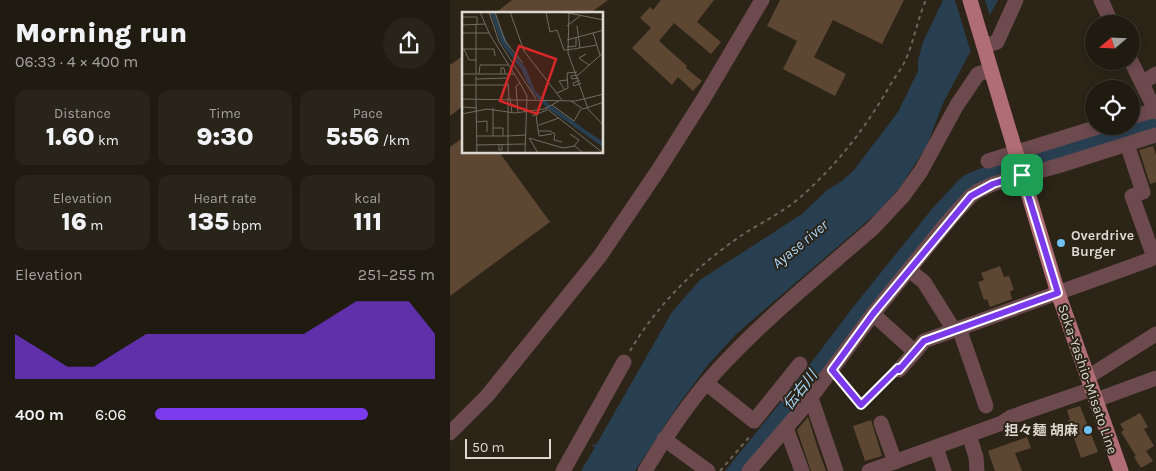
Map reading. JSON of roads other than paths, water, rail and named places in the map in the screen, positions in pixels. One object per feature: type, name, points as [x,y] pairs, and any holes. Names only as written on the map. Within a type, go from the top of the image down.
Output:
[{"type":"main road","name":"Soka-Yashio-Misato Line","points":[[970,0],[1058,293],[1121,471]]},
{"type":"street","points":[[450,433],[487,396],[600,256],[660,169],[762,0]]},
{"type":"street","points":[[985,49],[997,42],[1016,0]]},
{"type":"street","points":[[1101,0],[1108,15]]},
{"type":"street","points":[[645,471],[664,439],[706,383],[728,359],[774,314],[888,213],[921,171],[957,105],[978,74],[991,70]]},
{"type":"street","points":[[1136,70],[1156,111],[1140,115]]},
{"type":"street","points":[[1142,83],[1156,74]]},
{"type":"street","points":[[988,162],[1085,132]]},
{"type":"street","points":[[749,471],[832,370],[873,314],[971,196],[993,184],[1022,173],[1061,165],[1156,135]]},
{"type":"street","points":[[899,370],[924,341],[1150,260],[1155,256],[1132,196],[1143,192],[1127,144]]},
{"type":"street","points":[[909,270],[924,282],[956,329],[986,406]]},
{"type":"street","points":[[873,314],[915,352]]},
{"type":"street","points":[[1092,388],[1156,334]]},
{"type":"street","points":[[563,471],[624,362]]},
{"type":"street","points":[[706,383],[754,421],[782,391],[800,364]]},
{"type":"street","points":[[869,471],[1092,388],[1156,378]]},
{"type":"street","points":[[782,391],[805,404],[836,471]]},
{"type":"street","points":[[881,423],[895,462]]},
{"type":"street","points":[[786,428],[802,471]]},
{"type":"street","points":[[969,435],[976,457],[977,471]]},
{"type":"street","points":[[664,439],[708,471]]},
{"type":"street","points":[[936,447],[944,471]]},
{"type":"water","name":"Ayase river","points":[[943,0],[998,0],[944,101],[927,145],[901,186],[878,212],[735,335],[708,365],[679,404],[635,471],[581,471],[595,447],[592,446],[593,444],[596,445],[672,312],[700,280],[802,214],[826,191],[842,181],[854,170],[898,112],[918,71],[918,60],[923,42]]},
{"type":"water","points":[[1034,151],[1038,166],[982,183],[743,471],[725,471],[789,392],[854,306],[932,209],[955,184],[963,176],[976,170]]},
{"type":"waterway","name":"伝右川","points":[[1009,166],[1156,123]]},
{"type":"place","name":"Overdrive Burger","points":[[1061,243]]},
{"type":"place","name":"担々麺 胡麻","points":[[1088,430]]}]
